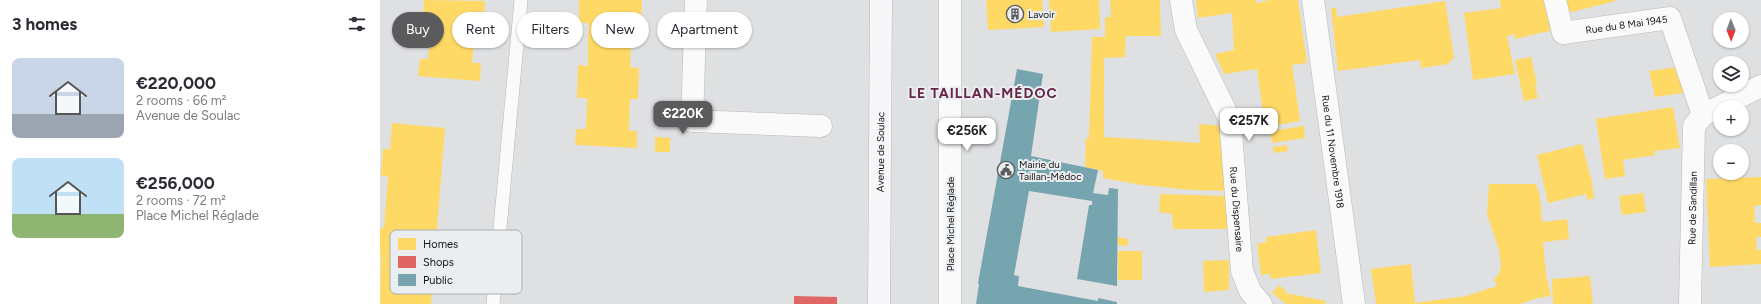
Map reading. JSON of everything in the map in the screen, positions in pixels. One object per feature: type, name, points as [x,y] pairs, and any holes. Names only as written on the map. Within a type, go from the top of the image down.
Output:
[{"type":"main road","name":"Avenue de Soulac","points":[[879,304],[881,0]]},
{"type":"street","points":[[696,0],[692,121],[821,126]]},
{"type":"street","name":"Place Michel Réglade","points":[[950,0],[950,304]]},
{"type":"street","name":"Rue du Dispensaire","points":[[1181,0],[1186,30],[1230,120],[1242,271],[1250,291],[1261,304]]},
{"type":"street","name":"Rue du 11 Novembre 1918","points":[[1313,0],[1354,304]]},
{"type":"street","name":"Rue du 8 Mai 1945","points":[[1555,0],[1563,33],[1670,18],[1703,115]]},
{"type":"street","points":[[1703,115],[1761,86]]},
{"type":"street","name":"Rue de Sandillan","points":[[1690,304],[1694,126],[1703,115]]},
{"type":"lane","points":[[500,230],[521,0]]},
{"type":"lane","points":[[493,304],[494,294]]},
{"type":"building: Homes","points":[[424,0],[485,1],[484,12],[452,12],[452,48],[474,48],[472,63],[481,63],[480,81],[418,76],[420,59],[428,59],[429,48],[444,48],[444,12],[423,12]]},
{"type":"building: Homes","points":[[579,0],[642,0],[642,12],[591,12],[591,48],[631,48],[630,67],[639,68],[638,99],[630,99],[629,131],[637,131],[637,148],[575,145],[576,129],[586,129],[587,98],[577,98],[578,65],[588,66],[589,23],[583,23],[583,12],[579,12]]},
{"type":"building: Homes","name":"Lavoir","points":[[986,0],[1042,0],[1044,27],[988,30]]},
{"type":"building: Homes","points":[[1049,0],[1099,0],[1100,29],[1051,32]]},
{"type":"building: Homes","points":[[1110,0],[1160,0],[1161,36],[1126,36],[1125,57],[1104,58],[1104,137],[1200,143],[1199,124],[1223,126],[1228,191],[1192,190],[1141,185],[1103,178],[1103,171],[1085,167],[1086,138],[1089,138],[1092,37],[1105,37],[1105,17],[1111,17]]},
{"type":"building: Homes","points":[[1196,0],[1256,0],[1256,3],[1270,0],[1298,0],[1307,63],[1292,65],[1300,121],[1265,127],[1257,69],[1224,74],[1215,54],[1234,50],[1232,13],[1198,18]]},
{"type":"building: Homes","points":[[1500,0],[1546,0],[1553,30],[1515,39],[1514,34],[1507,36],[1515,74],[1473,80],[1464,13],[1501,8]]},
{"type":"building: Homes","points":[[1563,0],[1615,1],[1572,12],[1565,8]]},
{"type":"building: Homes","points":[[1445,1],[1454,57],[1448,64],[1421,68],[1420,60],[1338,71],[1331,8],[1336,8],[1337,17]]},
{"type":"building: Homes","points":[[1531,57],[1537,84],[1535,85],[1538,98],[1524,101],[1515,60]]},
{"type":"building: Homes","points":[[1678,67],[1683,93],[1655,97],[1649,71]]},
{"type":"building: Homes","points":[[1673,107],[1680,148],[1654,151],[1655,155],[1623,160],[1625,176],[1605,179],[1596,119]]},
{"type":"building: Homes","points":[[392,123],[445,128],[437,230],[390,230],[390,294],[432,294],[431,304],[380,304],[380,228],[384,228],[388,176],[381,176],[383,149],[390,149]]},
{"type":"building: Homes","points":[[1304,126],[1305,138],[1272,143],[1270,131]]},
{"type":"building: Homes","points":[[655,137],[670,138],[670,152],[655,152]]},
{"type":"building: Homes","points":[[1582,144],[1592,182],[1594,198],[1587,200],[1586,194],[1548,203],[1537,155]]},
{"type":"building: Homes","points":[[1287,145],[1288,151],[1274,153],[1273,147]]},
{"type":"building: Homes","points":[[1749,177],[1761,177],[1761,205],[1754,206],[1755,223],[1761,223],[1761,237],[1756,237],[1757,250],[1761,250],[1761,264],[1710,267],[1706,179],[1749,180]]},
{"type":"building: Homes","points":[[1489,184],[1536,184],[1540,196],[1542,222],[1567,219],[1569,239],[1543,242],[1546,275],[1551,296],[1538,298],[1520,304],[1376,304],[1371,269],[1411,264],[1415,303],[1466,296],[1497,286],[1494,279],[1499,274],[1501,266],[1499,250],[1487,214]]},
{"type":"building: Homes","points":[[1643,193],[1646,212],[1622,215],[1619,196]]},
{"type":"building: Homes","points":[[1160,194],[1228,196],[1228,229],[1173,229],[1172,214],[1159,212]]},
{"type":"building: Homes","points":[[1316,230],[1321,273],[1270,279],[1270,274],[1261,275],[1257,244],[1266,242],[1266,237]]},
{"type":"building: Homes","points":[[1118,237],[1128,239],[1128,246],[1118,245]]},
{"type":"building: Homes","points":[[1118,251],[1142,251],[1142,280],[1118,280]]},
{"type":"building: Homes","points":[[1229,260],[1229,290],[1204,292],[1203,261]]},
{"type":"building: Homes","points":[[1590,276],[1593,304],[1553,304],[1552,279]]},
{"type":"building: Homes","points":[[1279,285],[1286,291],[1285,293],[1326,301],[1325,304],[1286,304],[1272,293]]},
{"type":"building: Shops","points":[[794,296],[837,297],[837,304],[794,304]]},
{"type":"building: Public","points":[[1017,69],[1043,74],[1031,156],[1098,170],[1093,193],[1108,195],[1109,188],[1118,189],[1117,286],[1077,279],[1089,205],[1092,205],[1092,201],[1029,191],[1014,275],[1019,276],[1018,286],[1098,301],[1098,298],[1117,302],[1117,304],[976,304],[978,283]]},
{"type":"place","name":"Lavoir","points":[[1015,14]]},
{"type":"place","name":"Mairie du Taillan-Médoc","points":[[1006,170]]},
{"type":"district","name":"LE TAILLAN-MÉDOC","points":[[983,93]]}]
